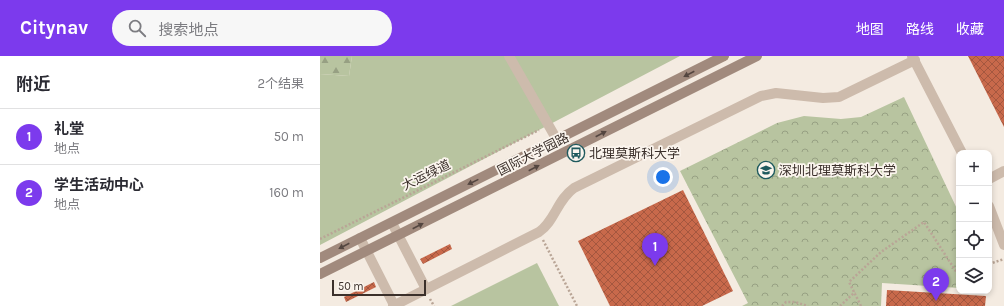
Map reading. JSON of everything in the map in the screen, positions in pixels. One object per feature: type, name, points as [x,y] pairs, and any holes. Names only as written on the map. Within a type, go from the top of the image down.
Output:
[{"type":"street","points":[[509,56],[557,140]]},
{"type":"street","name":"国际大学园路","points":[[320,258],[724,56]]},
{"type":"street","name":"国际大学园路","points":[[320,274],[757,56]]},
{"type":"street","points":[[360,238],[394,306],[539,232],[549,224],[564,197],[574,188],[761,96],[776,93],[823,98],[838,97],[914,58],[960,150]]},
{"type":"street","points":[[992,177],[1004,171]]},
{"type":"street","points":[[992,214],[1004,245]]},
{"type":"street","points":[[392,223],[426,289]]},
{"type":"path","name":"大运绿道","points":[[320,240],[541,129]]},
{"type":"path","points":[[861,306],[849,282],[881,252],[924,222],[956,271]]},
{"type":"path","points":[[539,232],[577,306]]},
{"type":"path","points":[[992,263],[1004,259]]},
{"type":"path","points":[[840,306],[855,292]]},
{"type":"path","points":[[782,306],[786,302],[791,302],[808,306]]},
{"type":"green space","points":[[320,56],[352,56],[349,76],[320,74]]},
{"type":"green space","points":[[352,56],[680,56],[320,245],[320,74],[349,76]]},
{"type":"green space","points":[[904,97],[956,207],[956,288],[882,283],[881,306],[742,306],[748,303],[680,171],[777,123],[804,116],[841,119],[861,117]]},
{"type":"green space","points":[[537,263],[559,306],[451,306]]},
{"type":"building","points":[[968,56],[1004,56],[1004,127]]},
{"type":"building","points":[[683,190],[733,291],[702,306],[610,306],[578,241]]},
{"type":"building","points":[[450,244],[452,249],[423,264],[420,259]]},
{"type":"building","points":[[374,282],[376,287],[346,302],[344,297]]},
{"type":"building","points":[[887,290],[986,296],[985,306],[886,306]]},
{"type":"place","name":"北理莫斯科大学","points":[[576,153]]},
{"type":"place","name":"深圳北理莫斯科大学","points":[[766,170]]},
{"type":"place","name":"礼堂","points":[[655,266]]},
{"type":"place","name":"学生活动中心","points":[[936,301]]}]
